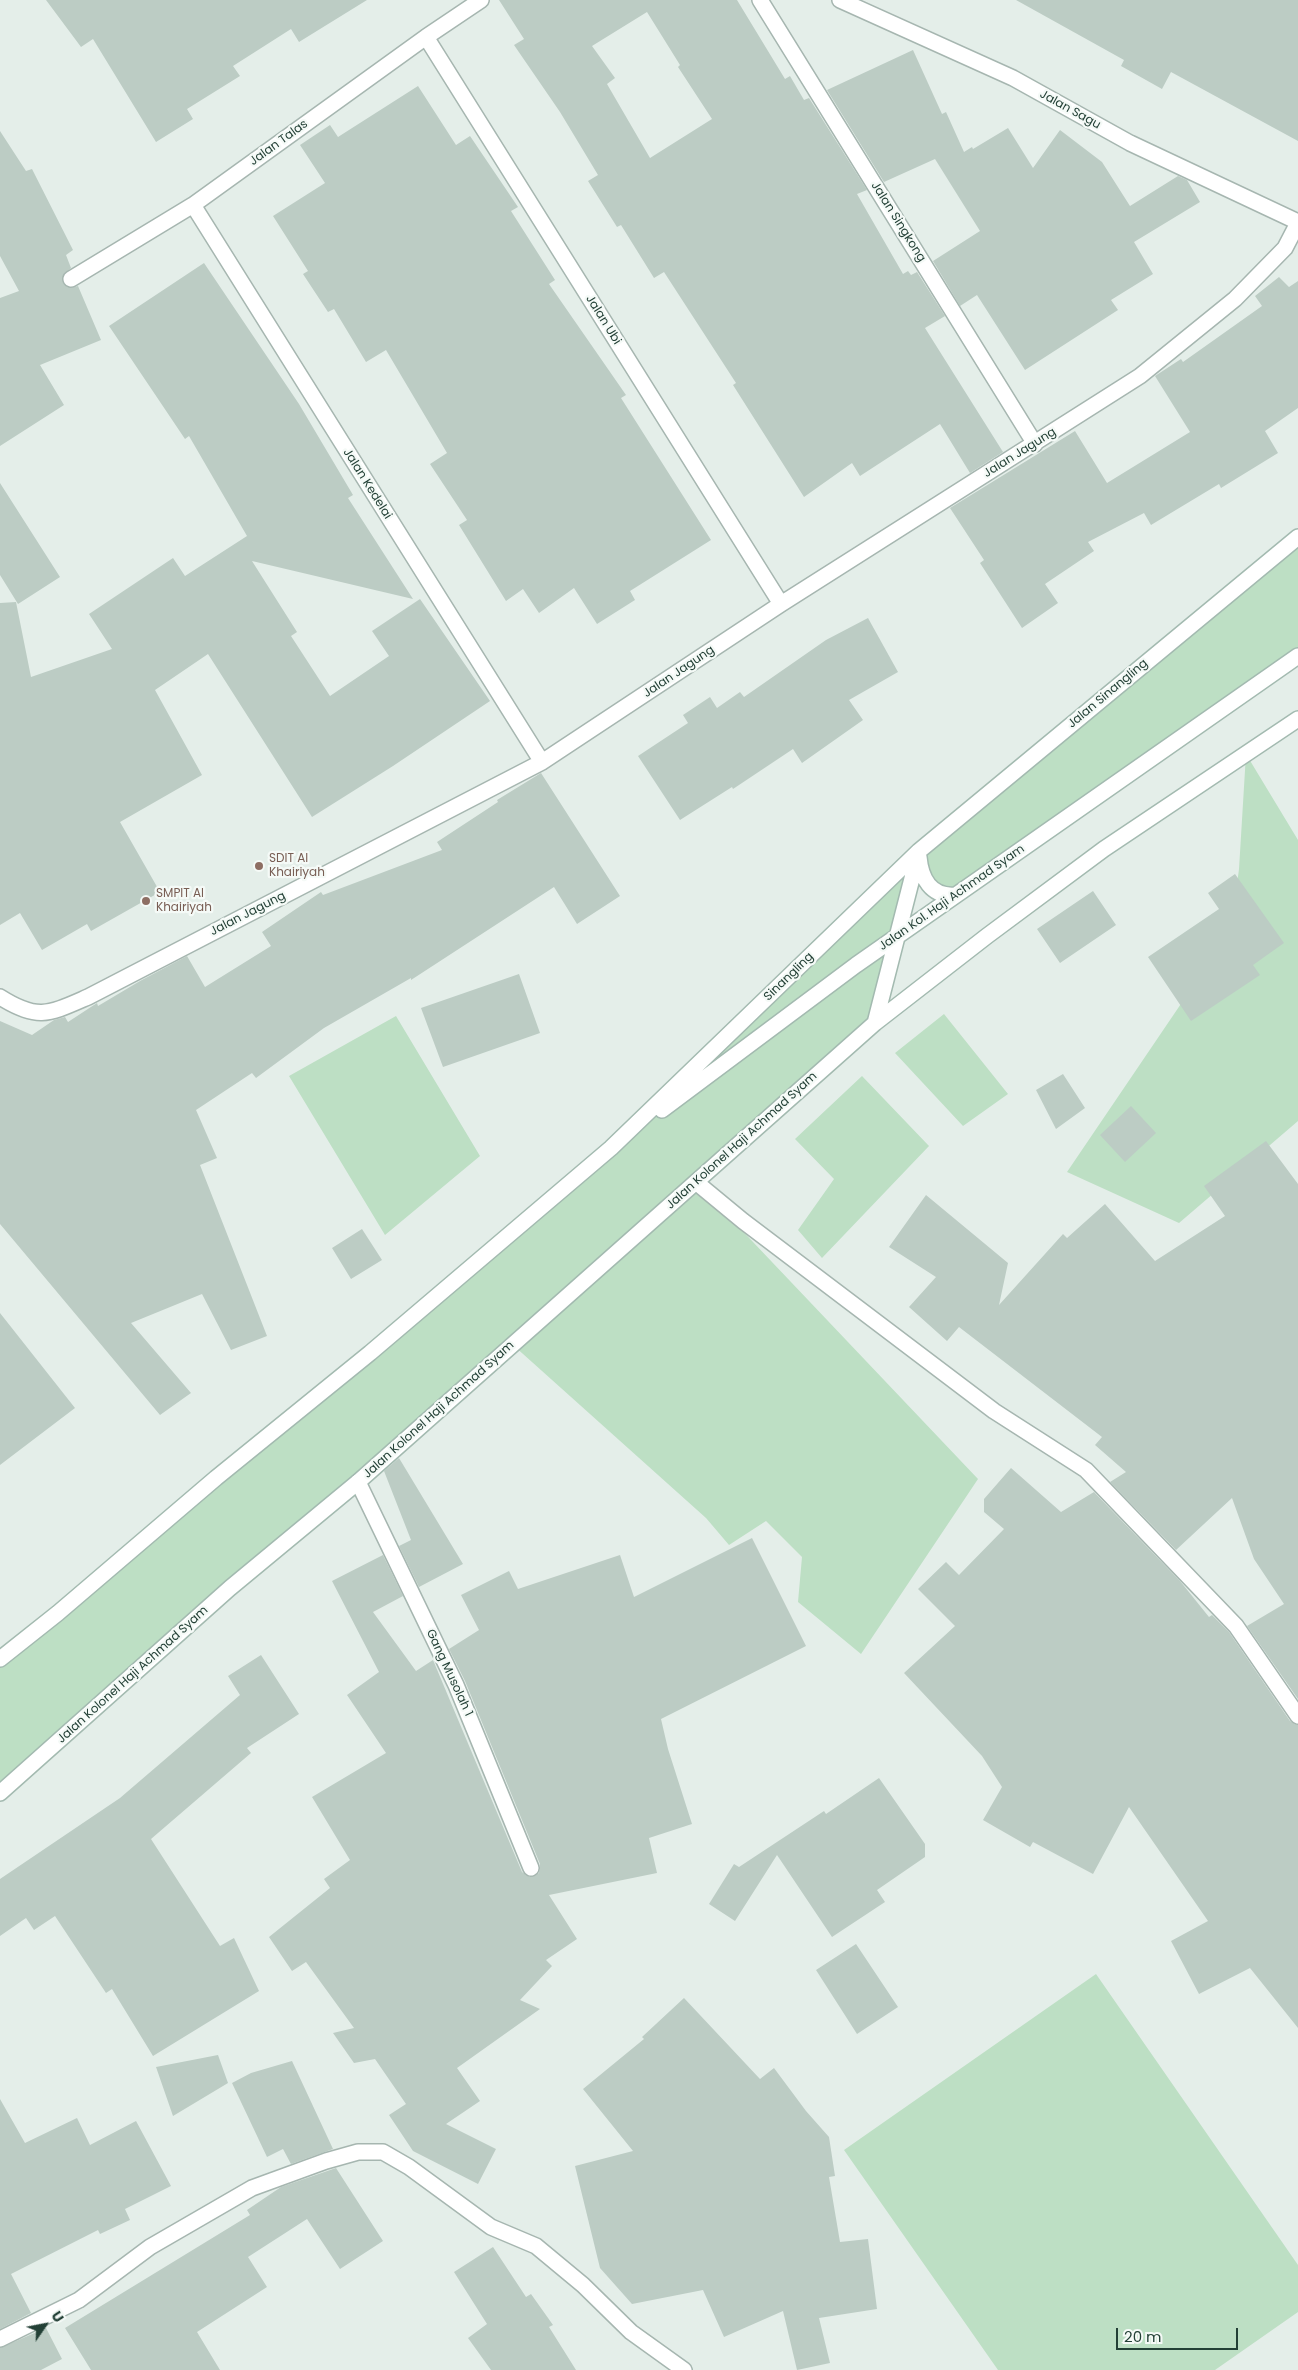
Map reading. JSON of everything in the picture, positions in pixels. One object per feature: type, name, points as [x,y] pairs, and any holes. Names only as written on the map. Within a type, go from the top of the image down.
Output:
[{"type":"street","name":"Jalan Talas","points":[[71,279],[193,205],[426,37],[481,0]]},
{"type":"street","name":"Jalan Singkong","points":[[760,0],[1035,444]]},
{"type":"street","name":"Jalan Sagu","points":[[840,0],[1013,78],[1130,143],[1298,222]]},
{"type":"street","name":"Jalan Ubi","points":[[426,37],[781,604]]},
{"type":"street","name":"Jalan Kedelai","points":[[193,205],[542,762]]},
{"type":"street","name":"Jalan Jagung","points":[[0,997],[18,1009],[37,1014],[57,1010],[88,997],[542,762],[781,604],[1140,376],[1235,299],[1285,248],[1298,222]]},
{"type":"street","name":"Jalan Sinangling","points":[[919,851],[1298,537]]},
{"type":"street","name":"Jalan Kol. Haji Achmad Syam","points":[[611,1148],[897,937],[1298,656]]},
{"type":"street","points":[[875,1023],[987,936],[1104,849],[1298,719]]},
{"type":"street","points":[[919,851],[920,867],[930,887],[943,895],[956,895]]},
{"type":"street","points":[[875,1023],[919,851]]},
{"type":"street","name":"Sinangling","points":[[611,1148],[919,851]]},
{"type":"street","name":"Jalan Kolonel Haji Achmad Syam","points":[[0,1793],[230,1588],[358,1482],[697,1183],[764,1119],[875,1023]]},
{"type":"street","points":[[0,1659],[58,1613],[216,1478],[370,1353],[611,1148]]},
{"type":"street","points":[[697,1183],[743,1221],[994,1411],[1086,1470],[1236,1626],[1298,1716]]},
{"type":"street","name":"Gang Musolah 1","points":[[358,1482],[456,1685],[531,1868]]},
{"type":"street","points":[[0,2339],[79,2300],[150,2248],[252,2188],[326,2161],[358,2152],[382,2152],[409,2167],[492,2227],[536,2246],[583,2285],[631,2332],[684,2370]]},
{"type":"green space","points":[[1298,537],[1298,653],[943,895],[920,864],[875,1023],[697,1183],[978,1479],[861,1654],[798,1602],[802,1557],[766,1521],[729,1545],[706,1518],[513,1345],[0,1793],[0,1659],[509,1238],[919,851]]},
{"type":"green space","points":[[1246,754],[1298,840],[1298,1121],[1179,1223],[1067,1172],[1231,930],[1239,869]]},
{"type":"green space","points":[[944,1014],[1008,1094],[963,1126],[895,1053]]},
{"type":"green space","points":[[396,1016],[480,1156],[385,1235],[289,1076]]},
{"type":"green space","points":[[862,1076],[929,1146],[822,1258],[798,1230],[834,1179],[795,1139]]},
{"type":"green space","points":[[1096,1974],[1298,2265],[1298,2312],[1215,2370],[998,2370],[844,2150]]},
{"type":"building","points":[[46,0],[367,0],[299,42],[291,29],[233,66],[240,76],[187,109],[193,119],[156,142],[93,39],[81,47]]},
{"type":"building","points":[[499,0],[737,0],[785,79],[790,76],[804,100],[809,98],[867,190],[857,194],[903,274],[908,271],[911,275],[917,272],[945,316],[925,328],[1003,452],[970,473],[940,424],[860,476],[852,463],[804,497],[733,385],[736,383],[664,272],[654,278],[621,225],[617,227],[588,181],[598,175],[560,112],[514,45],[524,39]],"holes":[[[647,12],[680,65],[678,67],[712,119],[650,158],[607,84],[615,78],[592,46]]]},
{"type":"building","points":[[1016,0],[1298,0],[1298,141],[1171,72],[1162,89],[1121,66],[1124,60]]},
{"type":"building","points":[[913,50],[942,114],[946,112],[964,152],[972,147],[973,149],[1008,128],[1033,168],[1060,130],[1102,162],[1130,206],[1178,176],[1187,180],[1200,202],[1134,242],[1153,274],[1111,300],[1118,310],[1025,370],[977,295],[960,306],[933,261],[980,231],[935,159],[884,182],[827,90]]},
{"type":"building","points":[[418,86],[456,145],[470,136],[518,207],[511,211],[555,280],[549,284],[626,395],[621,398],[711,540],[630,591],[635,600],[597,624],[574,588],[539,613],[523,589],[506,601],[459,525],[467,520],[430,464],[447,453],[386,350],[366,362],[334,309],[328,312],[303,274],[308,271],[273,216],[325,183],[300,145],[330,125],[338,137]]},
{"type":"building","points":[[0,131],[26,171],[32,169],[73,250],[66,255],[71,268],[63,275],[63,283],[71,288],[78,286],[101,340],[40,365],[64,405],[0,446],[0,298],[19,291],[0,256]]},
{"type":"building","points":[[204,263],[299,404],[353,495],[348,498],[413,599],[252,561],[297,632],[291,636],[330,696],[389,656],[372,631],[420,599],[490,701],[312,817],[208,654],[155,690],[202,775],[120,822],[160,892],[91,931],[87,924],[42,950],[20,913],[0,925],[0,603],[16,602],[31,677],[112,649],[89,614],[173,558],[185,576],[247,536],[189,436],[185,439],[109,326]]},
{"type":"building","points":[[1279,277],[1289,287],[1298,281],[1298,408],[1265,431],[1278,453],[1221,488],[1219,484],[1151,525],[1144,513],[1088,542],[1094,551],[1045,584],[1058,603],[1022,628],[980,563],[984,560],[950,508],[1075,431],[1107,483],[1190,432],[1155,376],[1181,359],[1183,362],[1262,306],[1255,296]]},
{"type":"building","points":[[0,483],[60,577],[18,604],[0,575]]},
{"type":"building","points":[[868,618],[898,672],[849,700],[863,720],[802,763],[793,749],[733,789],[732,787],[680,820],[638,756],[688,723],[683,715],[710,697],[717,708],[740,692],[744,697],[826,640]]},
{"type":"building","points":[[541,773],[620,896],[577,924],[554,887],[411,980],[411,978],[324,1028],[256,1078],[252,1073],[196,1110],[217,1158],[200,1165],[267,1336],[231,1350],[202,1294],[131,1323],[191,1393],[160,1415],[0,1224],[0,1021],[32,1035],[54,1020],[65,1017],[68,1022],[97,1003],[98,1006],[187,956],[205,987],[271,946],[262,932],[321,892],[323,895],[442,850],[437,842],[498,802],[497,800]]},
{"type":"building","points":[[1235,874],[1284,943],[1253,965],[1260,975],[1191,1021],[1148,957],[1219,909],[1208,893]]},
{"type":"building","points":[[1093,891],[1116,925],[1060,963],[1037,929]]},
{"type":"building","points":[[519,974],[540,1033],[443,1067],[421,1008]]},
{"type":"building","points":[[1063,1074],[1085,1108],[1056,1129],[1036,1090]]},
{"type":"building","points":[[1131,1106],[1156,1133],[1125,1162],[1100,1135]]},
{"type":"building","points":[[1266,1141],[1298,1184],[1298,1699],[1247,1626],[1284,1604],[1254,1559],[1232,1498],[1176,1550],[1110,1482],[1126,1472],[1095,1445],[1102,1437],[959,1327],[947,1341],[909,1307],[936,1277],[889,1247],[926,1195],[1008,1263],[999,1305],[1063,1234],[1067,1238],[1105,1204],[1155,1261],[1225,1216],[1204,1186]]},
{"type":"building","points":[[362,1229],[382,1260],[351,1279],[332,1248]]},
{"type":"building","points":[[0,1313],[75,1408],[0,1465]]},
{"type":"building","points":[[399,1458],[463,1564],[419,1587],[399,1546],[411,1540],[384,1471]]},
{"type":"building","points":[[1011,1468],[1061,1512],[1094,1492],[1180,1581],[1209,1617],[1212,1615],[1229,1632],[1290,1721],[1298,1725],[1298,2028],[1250,1968],[1199,1994],[1171,1941],[1208,1921],[1129,1807],[1093,1874],[1033,1842],[1030,1847],[983,1820],[1002,1787],[982,1756],[904,1673],[955,1626],[918,1589],[946,1562],[959,1575],[1004,1529],[984,1512],[984,1499]]},
{"type":"building","points":[[752,1538],[806,1646],[661,1719],[668,1749],[692,1824],[649,1838],[657,1873],[549,1895],[577,1939],[546,1960],[552,1966],[520,2000],[540,2009],[457,2068],[480,2101],[446,2124],[496,2149],[478,2184],[413,2151],[389,2115],[406,2104],[375,2059],[354,2063],[333,2033],[354,2028],[306,1962],[292,1971],[269,1937],[330,1888],[324,1879],[350,1860],[312,1797],[386,1753],[347,1695],[379,1672],[332,1581],[383,1555],[403,1596],[373,1612],[416,1671],[433,1660],[522,1872],[530,1877],[539,1873],[540,1864],[465,1681],[449,1649],[479,1630],[461,1595],[509,1571],[518,1589],[620,1555],[634,1597]]},
{"type":"building","points":[[261,1655],[299,1714],[247,1748],[251,1753],[151,1839],[220,1946],[234,1938],[259,1991],[153,2056],[112,1989],[106,1993],[55,1916],[34,1930],[26,1918],[0,1936],[0,1879],[120,1798],[240,1695],[228,1676]]},
{"type":"building","points":[[879,1778],[925,1844],[925,1857],[877,1890],[885,1902],[832,1937],[777,1855],[735,1921],[709,1904],[734,1864],[739,1867],[824,1811],[826,1814]]},
{"type":"building","points":[[856,1944],[898,2007],[857,2034],[816,1970]]},
{"type":"building","points":[[684,1998],[760,2079],[774,2068],[806,2111],[829,2137],[835,2176],[829,2177],[840,2242],[868,2239],[877,2309],[819,2318],[830,2363],[797,2370],[783,2311],[724,2337],[703,2290],[632,2304],[600,2268],[575,2166],[633,2151],[583,2089],[644,2039],[642,2037]]},
{"type":"building","points":[[218,2055],[228,2083],[173,2116],[156,2067]]},
{"type":"building","points":[[292,2061],[333,2149],[291,2164],[283,2149],[267,2157],[232,2083],[251,2073]]},
{"type":"building","points":[[0,2099],[25,2143],[77,2118],[90,2145],[136,2121],[171,2186],[125,2209],[130,2220],[100,2234],[98,2230],[11,2274],[31,2313],[0,2329]]},
{"type":"building","points":[[336,2168],[383,2241],[340,2269],[307,2219],[248,2257],[267,2287],[197,2332],[220,2370],[91,2370],[65,2328],[250,2215],[247,2210],[281,2187]]},
{"type":"building","points":[[493,2247],[526,2297],[531,2294],[553,2325],[549,2327],[576,2370],[491,2370],[468,2338],[487,2324],[454,2272]]},
{"type":"building","points":[[46,2328],[62,2359],[41,2370],[0,2370],[0,2348]]},
{"type":"place","name":"SDIT Al Khairiyah","points":[[259,866]]},
{"type":"place","name":"SMPIT Al Khairiyah","points":[[146,901]]}]
